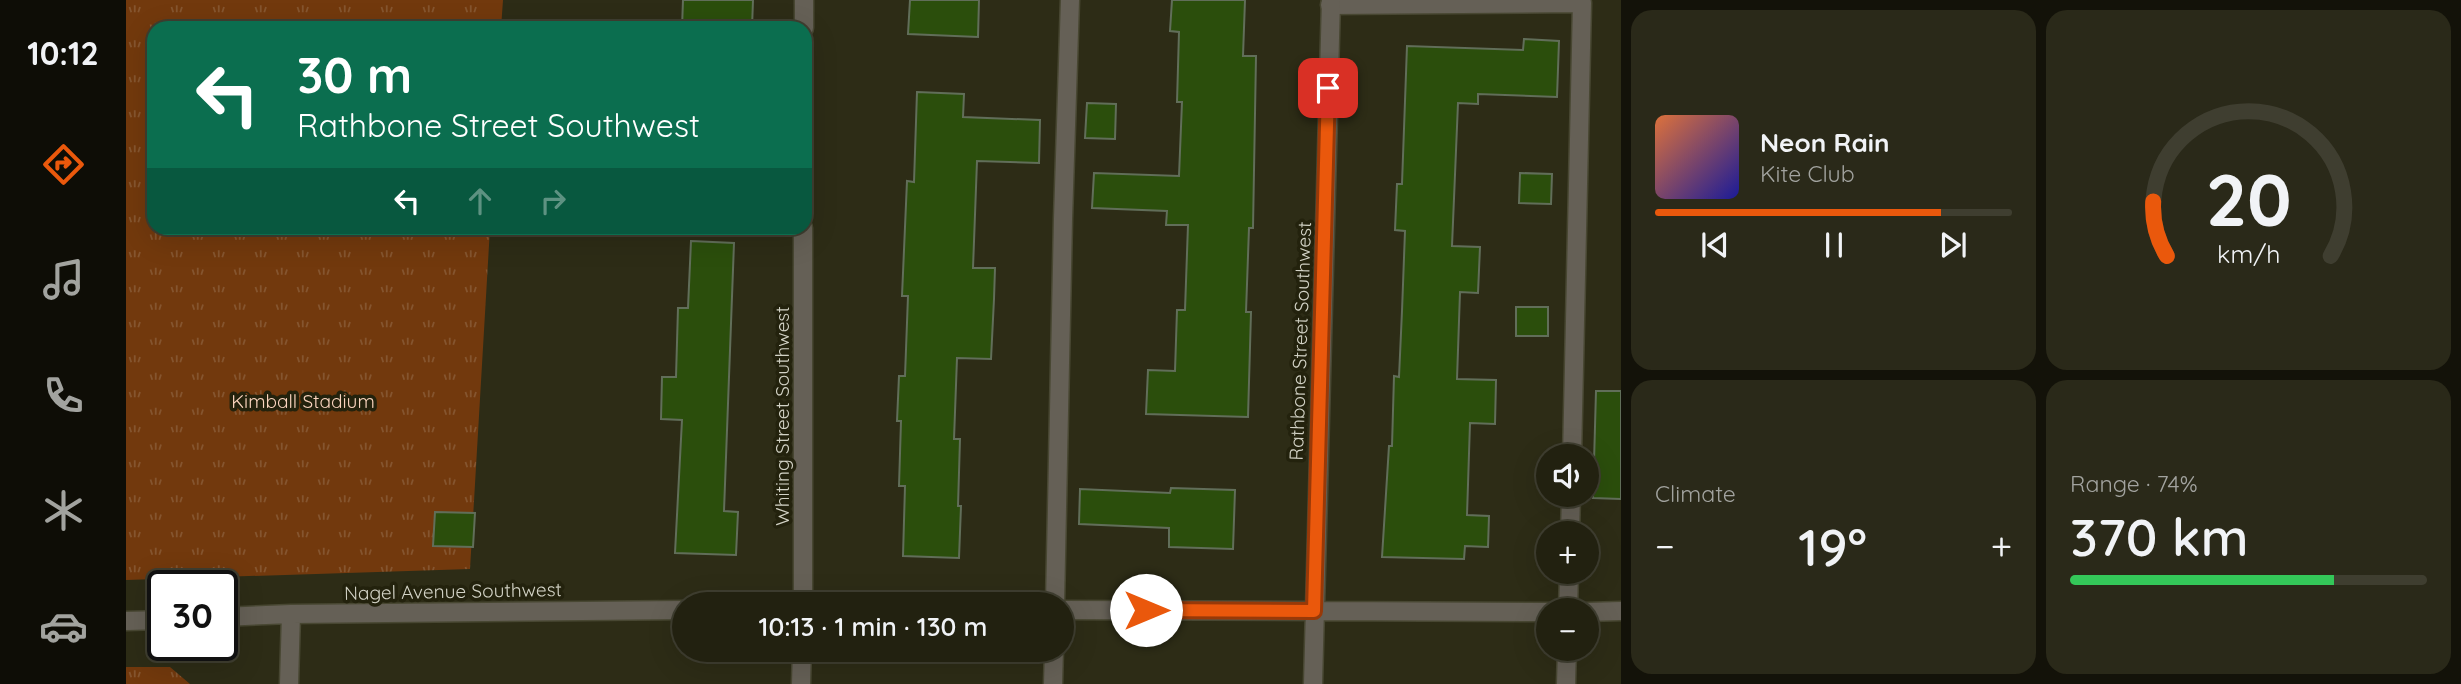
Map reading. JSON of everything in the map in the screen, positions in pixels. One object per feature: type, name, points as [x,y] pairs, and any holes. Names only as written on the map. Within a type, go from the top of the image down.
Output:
[{"type":"street","points":[[804,0],[804,21]]},
{"type":"street","points":[[1055,592],[1062,233],[1070,0]]},
{"type":"street","points":[[1331,2],[1582,3],[1572,444]]},
{"type":"street","name":"Rathbone Street Southwest","points":[[1313,684],[1331,2]]},
{"type":"street","name":"Whiting Street Southwest","points":[[803,235],[803,592]]},
{"type":"street","name":"Nagel Avenue Southwest","points":[[238,616],[672,610]]},
{"type":"street","points":[[1074,610],[1536,612]]},
{"type":"street","points":[[1599,612],[1621,611]]},
{"type":"street","points":[[289,684],[291,614]]},
{"type":"street","points":[[126,621],[147,620]]},
{"type":"street","points":[[1566,684],[1567,661]]},
{"type":"street","points":[[801,684],[802,662]]},
{"type":"street","points":[[1054,662],[1054,684]]},
{"type":"green space","name":"Kimball Stadium","points":[[126,0],[503,0],[502,21],[147,21],[147,235],[490,235],[470,569],[238,576],[238,570],[147,570],[147,579],[126,580]]},
{"type":"green space","points":[[126,667],[170,667],[190,684],[126,684]]},
{"type":"building","points":[[683,0],[753,0],[752,21],[682,21]]},
{"type":"building","points":[[910,0],[979,0],[978,37],[908,34]]},
{"type":"building","points":[[1172,0],[1245,0],[1243,56],[1256,56],[1253,228],[1249,228],[1246,312],[1251,312],[1248,417],[1146,414],[1148,370],[1175,371],[1177,310],[1185,310],[1188,225],[1166,225],[1167,211],[1092,208],[1094,173],[1179,176],[1182,102],[1177,102],[1179,32],[1170,31]]},
{"type":"building","points":[[1524,39],[1559,41],[1557,97],[1478,94],[1478,104],[1458,103],[1452,246],[1480,247],[1478,293],[1460,292],[1457,379],[1496,380],[1495,424],[1470,423],[1467,515],[1489,516],[1488,547],[1465,546],[1464,559],[1382,557],[1389,446],[1392,446],[1394,376],[1399,377],[1405,231],[1395,230],[1397,184],[1402,184],[1407,46],[1523,50]]},
{"type":"building","points":[[917,92],[964,94],[963,117],[1040,120],[1039,163],[977,161],[973,268],[995,268],[994,299],[991,359],[957,358],[954,439],[960,439],[959,558],[903,556],[905,486],[899,486],[901,421],[897,421],[899,376],[905,376],[908,296],[902,296],[907,181],[914,182]]},
{"type":"building","points":[[1087,103],[1116,104],[1115,139],[1085,138]]},
{"type":"building","points":[[1520,173],[1552,174],[1551,204],[1519,203]]},
{"type":"building","points":[[691,241],[734,243],[724,511],[738,512],[736,555],[675,553],[682,420],[661,419],[662,377],[676,377],[678,308],[688,308]]},
{"type":"building","points":[[1516,307],[1548,307],[1548,336],[1516,336]]},
{"type":"building","points":[[1596,391],[1621,391],[1621,499],[1599,498],[1599,444],[1595,444]]},
{"type":"building","points":[[1171,488],[1235,490],[1233,549],[1169,547],[1169,528],[1079,524],[1080,489],[1170,493]]},
{"type":"building","points":[[435,512],[475,513],[473,547],[433,546]]},
{"type":"route","points":[[1146,610],[1314,611],[1328,88]]}]
